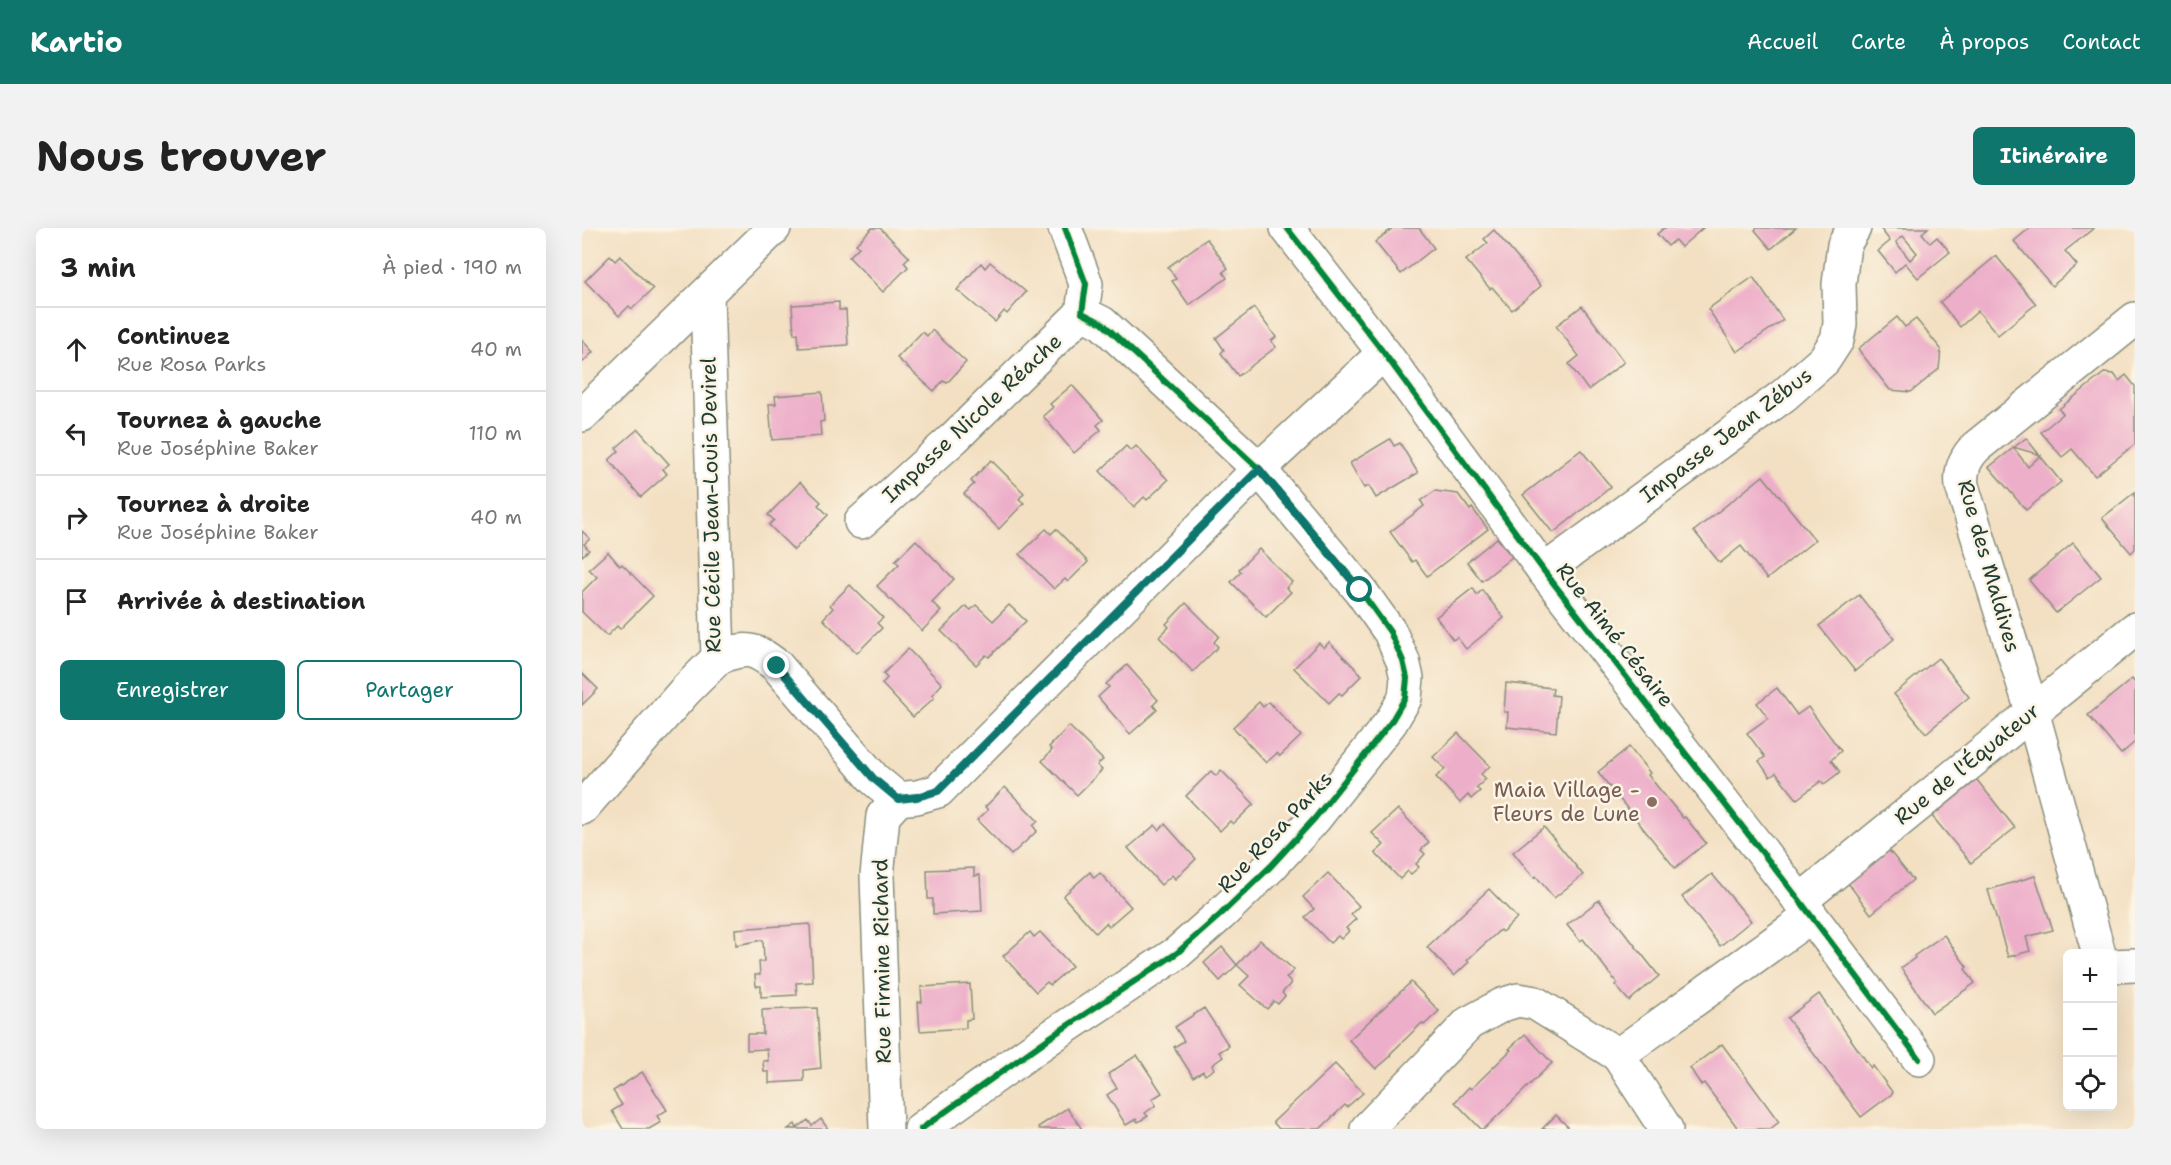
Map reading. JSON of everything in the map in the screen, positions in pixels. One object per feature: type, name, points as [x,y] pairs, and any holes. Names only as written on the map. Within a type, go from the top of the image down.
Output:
[{"type":"street","points":[[582,415],[774,228]]},
{"type":"street","points":[[1065,228],[1086,284],[1082,313]]},
{"type":"street","name":"Rue Aimé Césaire","points":[[1287,228],[1384,353],[1544,571],[1806,908],[1919,1059]]},
{"type":"street","name":"Impasse Jean Zébus","points":[[1544,571],[1783,396],[1824,360],[1837,340],[1840,324],[1839,284],[1844,245],[1854,228]]},
{"type":"street","name":"Rue Cécile Jean-Louis Devirel","points":[[582,808],[685,691],[718,658],[707,295]]},
{"type":"street","name":"Rue Rosa Parks","points":[[921,1129],[1052,1036],[1177,953],[1220,915],[1271,866],[1315,818],[1391,722],[1405,698],[1407,678],[1403,661],[1390,632],[1360,590],[1259,469],[1102,323],[1082,313]]},
{"type":"street","name":"Impasse Nicole Réache","points":[[861,522],[954,438],[1082,313]]},
{"type":"street","name":"Rue des Maldives","points":[[2098,949],[2032,711],[1962,486],[1962,468],[1976,447],[2135,319]]},
{"type":"street","points":[[718,658],[732,652],[745,651],[758,651],[766,657],[777,666],[874,779],[898,799],[938,791],[1259,469],[1384,353]]},
{"type":"street","name":"Rue de l'Équateur","points":[[1618,1055],[1806,908],[2032,711],[2135,629]]},
{"type":"street","name":"Rue Firmine Richard","points":[[886,1129],[877,876],[883,816],[898,799]]},
{"type":"street","points":[[2117,966],[2135,965]]},
{"type":"street","points":[[1367,1129],[1469,1023],[1502,1005],[1518,1000],[1545,1007],[1618,1055],[1666,1129]]},
{"type":"building","points":[[872,228],[880,228],[909,257],[904,262],[908,267],[883,292],[849,257],[859,247],[856,244]]},
{"type":"building","points":[[1393,228],[1419,228],[1434,248],[1401,274],[1375,242]]},
{"type":"building","points":[[1664,228],[1703,228],[1681,247],[1675,240],[1668,246],[1657,234]]},
{"type":"building","points":[[1757,228],[1796,228],[1771,249],[1755,230]]},
{"type":"building","points":[[1880,228],[1928,228],[1922,233],[1930,243],[1937,237],[1950,252],[1918,278],[1905,263],[1895,272],[1878,251],[1890,241]],"holes":[[[1903,236],[1917,253],[1910,260],[1896,242]]]},
{"type":"building","points":[[2030,228],[2094,228],[2065,251],[2077,265],[2052,286],[2014,241]]},
{"type":"building","points":[[1494,230],[1541,286],[1512,310],[1492,287],[1490,289],[1466,260],[1488,243],[1484,239]]},
{"type":"building","points":[[1207,239],[1228,268],[1223,272],[1227,278],[1189,305],[1172,281],[1176,279],[1168,267]]},
{"type":"building","points":[[610,256],[615,261],[620,256],[653,289],[632,309],[629,306],[619,316],[585,281]]},
{"type":"building","points":[[1996,256],[2036,304],[1998,335],[1978,311],[1960,327],[1940,302]]},
{"type":"building","points":[[990,262],[1026,292],[1007,314],[1004,311],[995,322],[957,290],[981,263],[985,268]]},
{"type":"building","points":[[1753,277],[1783,320],[1737,352],[1708,309]]},
{"type":"building","points":[[839,302],[839,310],[846,310],[848,345],[799,348],[798,333],[794,334],[792,305]]},
{"type":"building","points":[[1582,306],[1624,362],[1588,390],[1569,364],[1579,356],[1556,326]]},
{"type":"building","points":[[1254,308],[1276,337],[1271,341],[1276,347],[1238,376],[1221,353],[1224,350],[1216,338]]},
{"type":"building","points":[[1897,317],[1905,327],[1916,319],[1941,349],[1939,369],[1911,392],[1890,390],[1858,349]]},
{"type":"building","points":[[932,330],[966,362],[947,383],[943,381],[934,391],[897,358],[922,332],[927,336]]},
{"type":"building","points":[[582,340],[593,352],[582,363]]},
{"type":"building","points":[[2104,373],[2114,374],[2119,381],[2126,375],[2135,386],[2135,444],[2095,476],[2072,449],[2062,457],[2041,432],[2063,414],[2059,409]]},
{"type":"building","points":[[1072,385],[1103,420],[1097,425],[1101,430],[1074,453],[1043,416],[1053,407],[1050,404]]},
{"type":"building","points":[[822,392],[824,421],[820,422],[821,436],[772,440],[769,404],[776,404],[775,396]]},
{"type":"building","points":[[638,429],[669,464],[663,469],[667,474],[641,497],[609,460],[619,451],[616,448]]},
{"type":"building","points":[[2026,438],[2039,454],[2014,447]]},
{"type":"building","points":[[1390,439],[1394,446],[1400,443],[1418,473],[1376,498],[1369,486],[1364,488],[1350,463]]},
{"type":"building","points":[[1126,446],[1131,451],[1136,446],[1168,480],[1147,500],[1144,497],[1134,507],[1100,471]]},
{"type":"building","points":[[2014,448],[2028,467],[2040,456],[2061,482],[2026,510],[1989,467]]},
{"type":"building","points":[[1581,450],[1611,487],[1553,533],[1523,495]]},
{"type":"building","points":[[991,460],[1024,493],[1019,499],[1024,503],[999,529],[964,494],[974,484],[971,481]]},
{"type":"building","points":[[1763,476],[1815,540],[1767,579],[1741,546],[1720,563],[1694,531]]},
{"type":"building","points":[[800,482],[821,502],[818,505],[828,515],[794,550],[769,525],[774,520],[768,515]]},
{"type":"building","points":[[1435,491],[1458,494],[1488,529],[1427,576],[1415,560],[1412,562],[1390,532],[1424,506],[1421,501]]},
{"type":"building","points":[[2135,492],[2135,549],[2131,553],[2102,518]]},
{"type":"building","points":[[1046,529],[1051,534],[1056,529],[1088,562],[1068,582],[1065,579],[1054,589],[1020,554]]},
{"type":"building","points":[[582,531],[590,539],[584,544],[589,550],[582,556]]},
{"type":"building","points":[[1497,538],[1512,557],[1482,581],[1467,562]]},
{"type":"building","points":[[916,540],[954,579],[932,602],[941,611],[922,631],[877,586],[899,564],[895,561]]},
{"type":"building","points":[[2073,543],[2101,577],[2056,613],[2029,580]]},
{"type":"building","points":[[1259,549],[1292,582],[1286,588],[1291,592],[1266,617],[1231,582],[1241,572],[1239,569]]},
{"type":"building","points":[[608,552],[653,596],[620,629],[617,626],[607,636],[582,612],[582,592],[597,577],[589,569]]},
{"type":"building","points":[[850,585],[883,618],[877,623],[882,628],[857,653],[823,619],[833,608],[830,605]]},
{"type":"building","points":[[1473,588],[1477,595],[1482,590],[1504,618],[1466,649],[1457,637],[1453,640],[1436,617]]},
{"type":"building","points":[[1859,595],[1894,639],[1855,671],[1819,626]]},
{"type":"building","points":[[1186,603],[1219,636],[1214,642],[1218,647],[1193,672],[1159,637],[1169,627],[1166,624]]},
{"type":"building","points":[[976,605],[993,621],[1009,605],[1026,621],[989,657],[986,655],[976,665],[941,631],[966,606],[971,610]]},
{"type":"building","points":[[1329,642],[1362,675],[1342,695],[1339,693],[1329,703],[1294,668],[1319,643],[1324,648]]},
{"type":"building","points":[[908,649],[942,684],[932,695],[934,698],[913,717],[882,684],[887,678],[883,674]]},
{"type":"building","points":[[1938,658],[1969,697],[1926,733],[1894,694]]},
{"type":"building","points":[[1127,665],[1158,700],[1153,705],[1157,710],[1130,734],[1098,697],[1109,687],[1106,684]]},
{"type":"building","points":[[582,673],[598,689],[582,705]]},
{"type":"building","points":[[2132,679],[2135,683],[2135,742],[2121,754],[2088,715]]},
{"type":"building","points":[[1506,683],[1553,688],[1552,695],[1559,696],[1556,732],[1507,727],[1508,712],[1504,712]]},
{"type":"building","points":[[1777,688],[1797,715],[1808,707],[1841,751],[1831,760],[1840,772],[1824,784],[1821,781],[1797,799],[1776,773],[1770,777],[1759,761],[1765,757],[1747,733],[1768,718],[1757,703]]},
{"type":"building","points":[[1259,702],[1263,707],[1269,702],[1301,736],[1280,756],[1277,753],[1266,763],[1233,727]]},
{"type":"building","points":[[1069,726],[1103,760],[1097,765],[1102,770],[1077,795],[1042,761],[1052,750],[1049,747]]},
{"type":"building","points":[[1458,733],[1490,766],[1481,774],[1486,779],[1476,788],[1480,791],[1471,799],[1468,795],[1460,803],[1436,777],[1445,769],[1433,757]]},
{"type":"building","points":[[1629,747],[1650,773],[1648,775],[1706,843],[1675,868],[1598,772]]},
{"type":"building","points":[[1221,770],[1254,804],[1233,824],[1230,821],[1220,831],[1186,796],[1211,771],[1216,776]]},
{"type":"building","points":[[1977,780],[2015,828],[1971,863],[1932,816]]},
{"type":"building","points":[[1005,787],[1038,821],[1033,826],[1037,831],[1011,855],[977,820],[988,810],[985,807]]},
{"type":"building","points":[[1398,809],[1429,842],[1421,850],[1425,854],[1416,864],[1419,867],[1411,874],[1408,871],[1400,879],[1375,853],[1384,845],[1372,833]]},
{"type":"building","points":[[1165,824],[1196,859],[1175,879],[1172,875],[1161,885],[1128,848],[1155,825],[1159,830]]},
{"type":"building","points":[[1544,827],[1583,875],[1554,898],[1513,852]]},
{"type":"building","points":[[1887,848],[1913,880],[1871,914],[1845,879]]},
{"type":"building","points":[[974,868],[974,876],[980,875],[982,911],[933,914],[933,899],[928,899],[927,870]]},
{"type":"building","points":[[1090,872],[1094,878],[1100,873],[1131,907],[1109,926],[1106,923],[1096,933],[1063,896]]},
{"type":"building","points":[[1328,873],[1359,906],[1351,914],[1356,919],[1346,928],[1349,931],[1341,939],[1338,936],[1330,943],[1305,917],[1314,909],[1303,897]]},
{"type":"building","points":[[1712,874],[1751,921],[1720,946],[1682,897]]},
{"type":"building","points":[[2035,876],[2053,930],[2026,937],[2030,951],[2008,957],[1988,890]]},
{"type":"building","points":[[1489,889],[1517,918],[1467,960],[1469,962],[1454,976],[1427,947]]},
{"type":"building","points":[[1599,900],[1659,976],[1629,1001],[1583,939],[1580,941],[1567,925]]},
{"type":"building","points":[[810,924],[813,982],[796,983],[797,995],[761,997],[761,986],[756,986],[755,975],[760,975],[759,962],[764,961],[763,940],[736,945],[735,929]]},
{"type":"building","points":[[1030,932],[1034,937],[1040,932],[1072,966],[1050,985],[1047,982],[1036,992],[1003,956]]},
{"type":"building","points":[[1944,935],[1967,967],[1965,969],[1975,983],[1932,1013],[1901,968]]},
{"type":"building","points":[[1260,940],[1294,970],[1286,978],[1291,983],[1282,993],[1285,996],[1278,1004],[1274,1001],[1267,1009],[1240,985],[1249,976],[1237,965]]},
{"type":"building","points":[[1222,947],[1237,965],[1220,981],[1204,963]]},
{"type":"building","points":[[1411,982],[1439,1011],[1424,1025],[1422,1023],[1376,1069],[1349,1040]]},
{"type":"building","points":[[970,984],[972,1019],[966,1020],[966,1028],[920,1031],[918,1002],[922,1002],[921,987]]},
{"type":"building","points":[[1819,994],[1871,1068],[1873,1066],[1893,1093],[1861,1117],[1787,1018]]},
{"type":"building","points":[[817,1008],[821,1068],[804,1070],[804,1081],[769,1083],[769,1072],[764,1072],[763,1061],[768,1061],[767,1049],[747,1050],[747,1034],[763,1034],[762,1010]]},
{"type":"building","points":[[1204,1008],[1229,1046],[1219,1052],[1223,1057],[1212,1065],[1214,1069],[1205,1075],[1203,1071],[1193,1077],[1174,1047],[1184,1041],[1175,1027]]},
{"type":"building","points":[[1525,1034],[1552,1063],[1484,1129],[1481,1129],[1455,1102],[1469,1087],[1471,1089]]},
{"type":"building","points":[[1722,1044],[1779,1122],[1770,1129],[1735,1129],[1737,1127],[1704,1083],[1701,1085],[1690,1068]]},
{"type":"building","points":[[1137,1055],[1162,1093],[1152,1099],[1156,1105],[1145,1113],[1148,1116],[1126,1125],[1107,1095],[1117,1088],[1108,1074]]},
{"type":"building","points":[[1335,1064],[1363,1093],[1347,1107],[1345,1105],[1320,1129],[1279,1129],[1273,1122]]},
{"type":"building","points":[[642,1072],[667,1110],[657,1116],[661,1122],[649,1129],[623,1129],[612,1111],[622,1105],[613,1091]]},
{"type":"building","points":[[1067,1108],[1082,1129],[1039,1129],[1038,1127]]},
{"type":"building","points":[[1556,1115],[1570,1129],[1542,1129]]},
{"type":"building","points":[[821,1119],[828,1129],[788,1129],[795,1124],[797,1128],[808,1120],[812,1126]]},
{"type":"cycle path","points":[[921,1129],[1052,1036],[1177,953],[1220,915],[1271,866],[1315,818],[1391,722],[1405,698],[1407,678],[1403,661],[1390,632],[1360,590],[1259,469],[1102,323],[1082,313],[1086,284],[1065,228]]},
{"type":"cycle path","points":[[1287,228],[1384,353],[1544,571],[1800,901],[1919,1059]]},
{"type":"place","name":"Maia Village - Fleurs de Lune","points":[[1652,802]]},
{"type":"route","points":[[777,666],[874,779],[898,799],[917,797],[938,791],[1259,469],[1360,590]]}]
